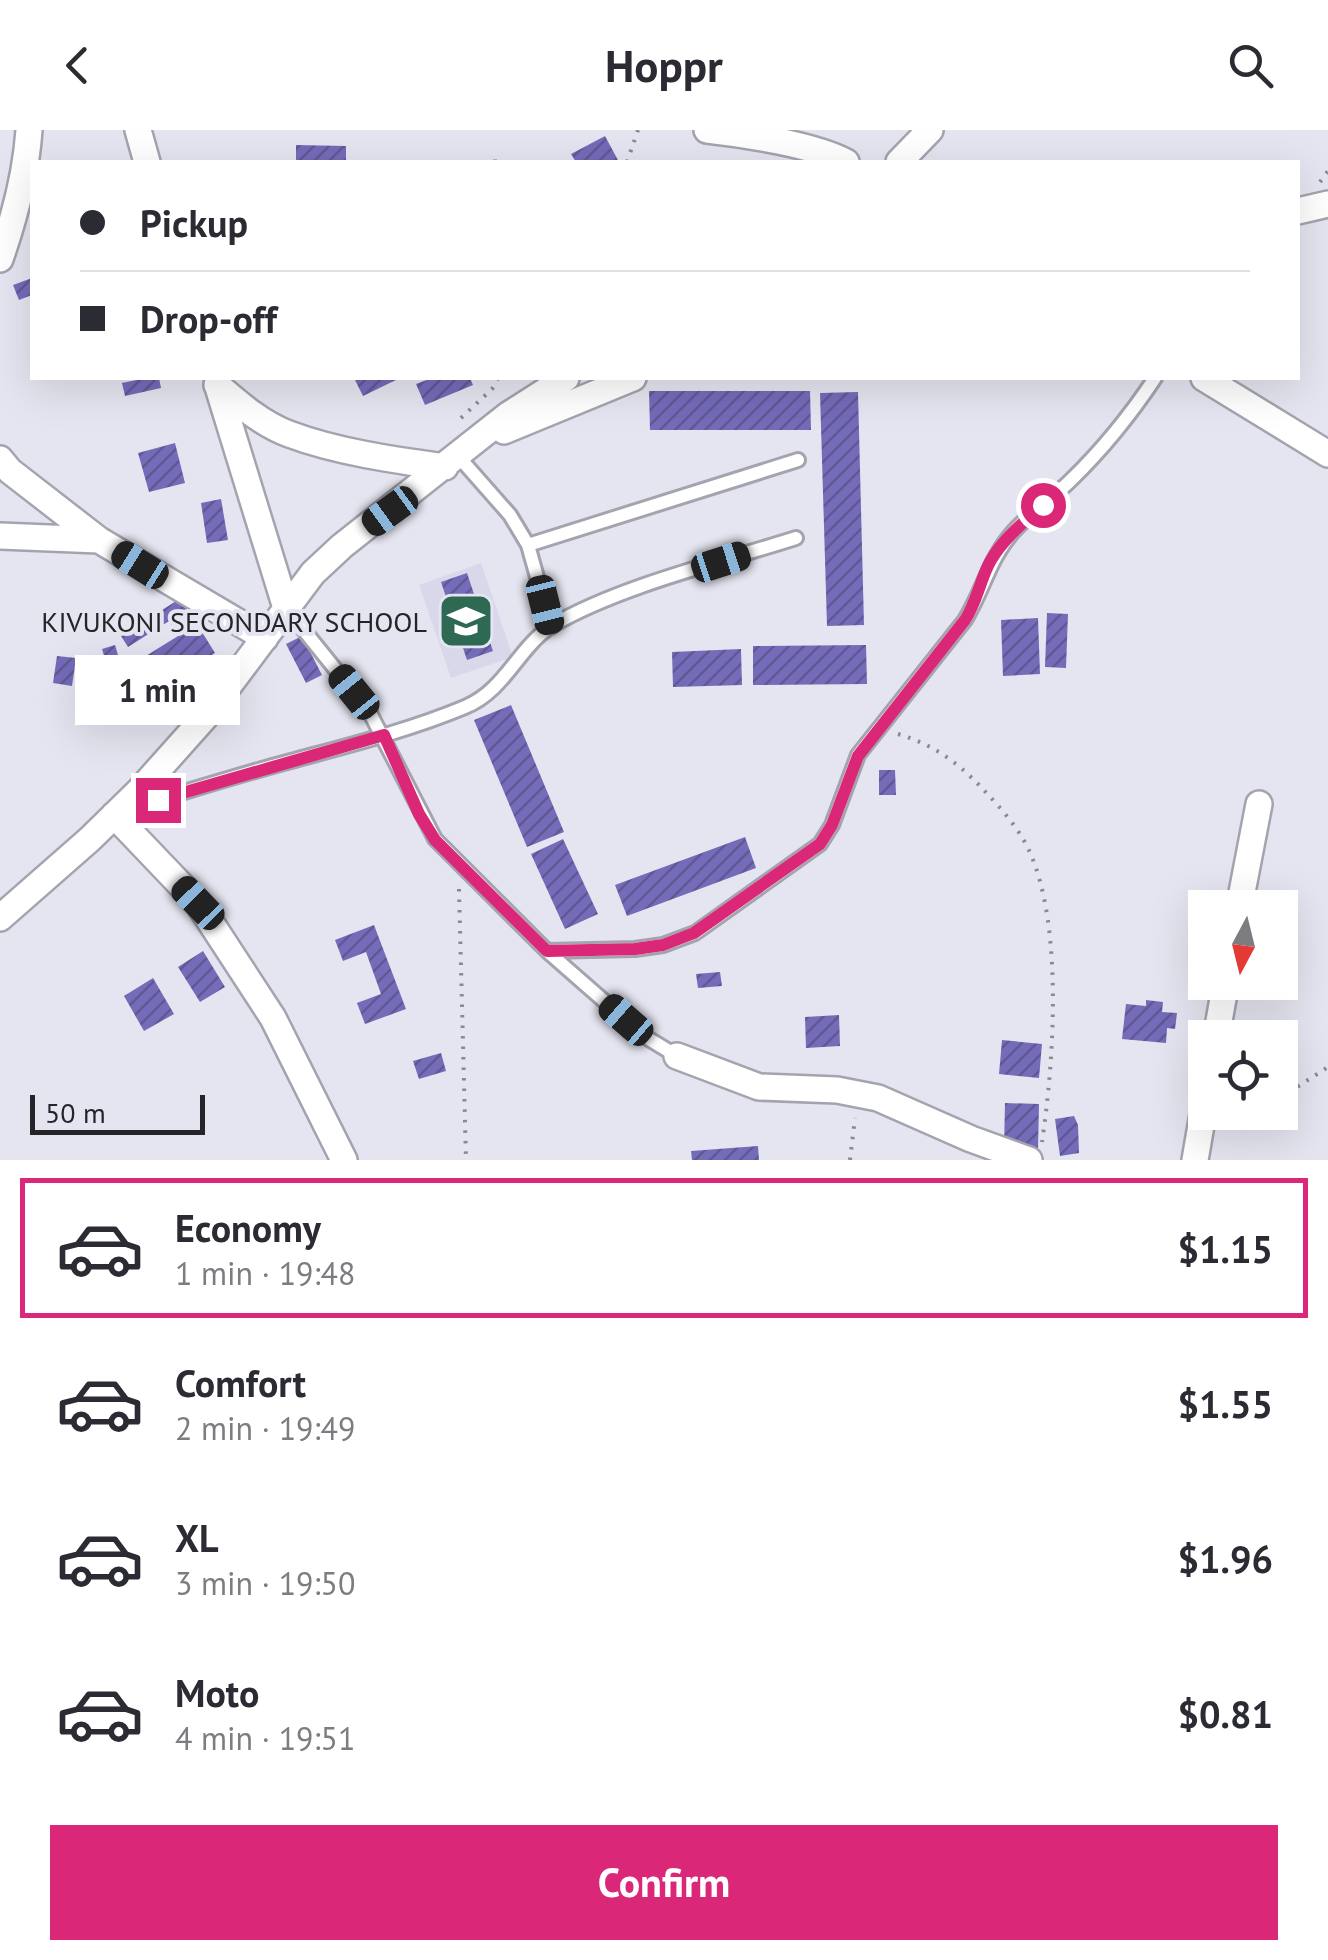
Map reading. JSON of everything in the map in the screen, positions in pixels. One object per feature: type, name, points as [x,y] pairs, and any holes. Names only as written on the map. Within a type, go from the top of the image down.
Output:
[{"type":"street","points":[[0,259],[19,198],[30,130]]},
{"type":"street","points":[[138,130],[146,160]]},
{"type":"street","points":[[707,130],[732,132],[841,160]]},
{"type":"street","points":[[901,160],[930,130]]},
{"type":"street","points":[[1300,211],[1328,204]]},
{"type":"street","points":[[0,918],[117,813],[206,716],[313,573],[508,415],[563,380]]},
{"type":"street","points":[[216,381],[247,411],[286,433],[381,456],[459,456],[629,380]]},
{"type":"street","points":[[1207,380],[1325,456]]},
{"type":"street","points":[[216,381],[286,608]]},
{"type":"street","points":[[0,459],[100,540],[265,638]]},
{"type":"street","points":[[0,536],[100,540]]},
{"type":"street","points":[[1242,890],[1259,804]]},
{"type":"street","points":[[117,813],[198,903],[273,1018],[344,1160]]},
{"type":"street","points":[[677,1056],[759,1087],[858,1094],[894,1104],[971,1139],[1035,1153]]},
{"type":"street","points":[[1195,1160],[1200,1130]]},
{"type":"lane","points":[[547,951],[663,945],[706,926],[820,844],[832,825],[858,756],[965,620],[978,600],[992,559],[1014,530],[1072,480],[1134,410],[1155,380]]},
{"type":"lane","points":[[459,456],[510,515],[528,545],[550,627]]},
{"type":"lane","points":[[528,545],[798,460]]},
{"type":"lane","points":[[117,813],[384,735],[485,697],[505,680],[550,627],[646,586],[796,538]]},
{"type":"lane","points":[[286,608],[369,711],[435,840],[547,951],[644,1036],[677,1056]]},
{"type":"path","points":[[628,160],[638,130]]},
{"type":"path","points":[[879,729],[924,742],[959,765],[1022,836],[1038,876],[1049,926],[1050,1082],[1035,1153]]},
{"type":"path","points":[[458,864],[466,1160]]},
{"type":"path","points":[[1298,1086],[1328,1067]]},
{"type":"path","points":[[850,1160],[858,1094]]},
{"type":"shaded area","name":"KIVUKONI SECONDARY SCHOOL","points":[[481,563],[513,657],[451,678],[419,585]]},
{"type":"building","points":[[605,136],[618,160],[575,160],[571,154]]},
{"type":"building","points":[[296,145],[346,146],[346,160],[296,160]]},
{"type":"building","points":[[30,279],[30,296],[19,300],[13,285]]},
{"type":"building","points":[[159,380],[161,388],[125,396],[122,383]]},
{"type":"building","points":[[355,380],[396,380],[363,396]]},
{"type":"building","points":[[427,380],[471,380],[473,385],[425,405],[416,384]]},
{"type":"building","points":[[649,391],[810,391],[811,430],[650,430]]},
{"type":"building","points":[[858,392],[864,625],[827,626],[820,393]]},
{"type":"building","points":[[175,443],[185,483],[149,492],[138,453]]},
{"type":"building","points":[[221,499],[228,540],[207,543],[201,503]]},
{"type":"building","points":[[467,573],[493,651],[467,660],[441,582]]},
{"type":"building","points":[[181,598],[215,653],[144,697],[125,669],[178,636],[169,621],[128,647],[121,636]]},
{"type":"building","points":[[1047,613],[1068,614],[1066,668],[1045,667]]},
{"type":"building","points":[[1038,618],[1040,674],[1003,676],[1001,620]]},
{"type":"building","points":[[302,636],[322,675],[306,683],[286,644]]},
{"type":"building","points":[[115,645],[124,675],[111,679],[102,649]]},
{"type":"building","points":[[866,645],[867,684],[753,685],[753,646]]},
{"type":"building","points":[[741,649],[742,685],[673,687],[672,652]]},
{"type":"building","points":[[57,656],[76,658],[72,686],[53,683]]},
{"type":"building","points":[[511,705],[564,832],[527,847],[474,720]]},
{"type":"building","points":[[879,770],[895,770],[896,795],[879,795]]},
{"type":"building","points":[[745,837],[756,868],[627,916],[615,885]]},
{"type":"building","points":[[563,839],[598,914],[565,929],[531,854]]},
{"type":"building","points":[[374,925],[406,1009],[365,1024],[357,1003],[381,994],[366,952],[343,961],[335,940]]},
{"type":"building","points":[[203,951],[225,987],[200,1002],[178,967]]},
{"type":"building","points":[[720,972],[722,986],[698,988],[696,974]]},
{"type":"building","points":[[153,978],[174,1014],[144,1031],[124,996]]},
{"type":"building","points":[[1146,1000],[1163,1002],[1162,1012],[1177,1013],[1175,1029],[1167,1028],[1166,1043],[1122,1039],[1126,1004],[1146,1006]]},
{"type":"building","points":[[839,1015],[840,1046],[806,1048],[805,1017]]},
{"type":"building","points":[[1002,1040],[1042,1044],[1039,1078],[999,1074]]},
{"type":"building","points":[[441,1053],[446,1071],[419,1079],[413,1061]]},
{"type":"building","points":[[1005,1103],[1039,1104],[1038,1149],[1004,1148]]},
{"type":"building","points":[[1074,1116],[1079,1153],[1060,1156],[1055,1119]]},
{"type":"building","points":[[758,1146],[759,1160],[692,1160],[691,1151]]},
{"type":"place","name":"KIVUKONI SECONDARY SCHOOL","points":[[466,621]]},
{"type":"route","points":[[158,800],[384,735],[419,814],[435,840],[547,951],[663,945],[694,933],[820,844],[832,825],[858,756],[965,620],[978,600],[992,559],[1014,530],[1043,505]]}]
